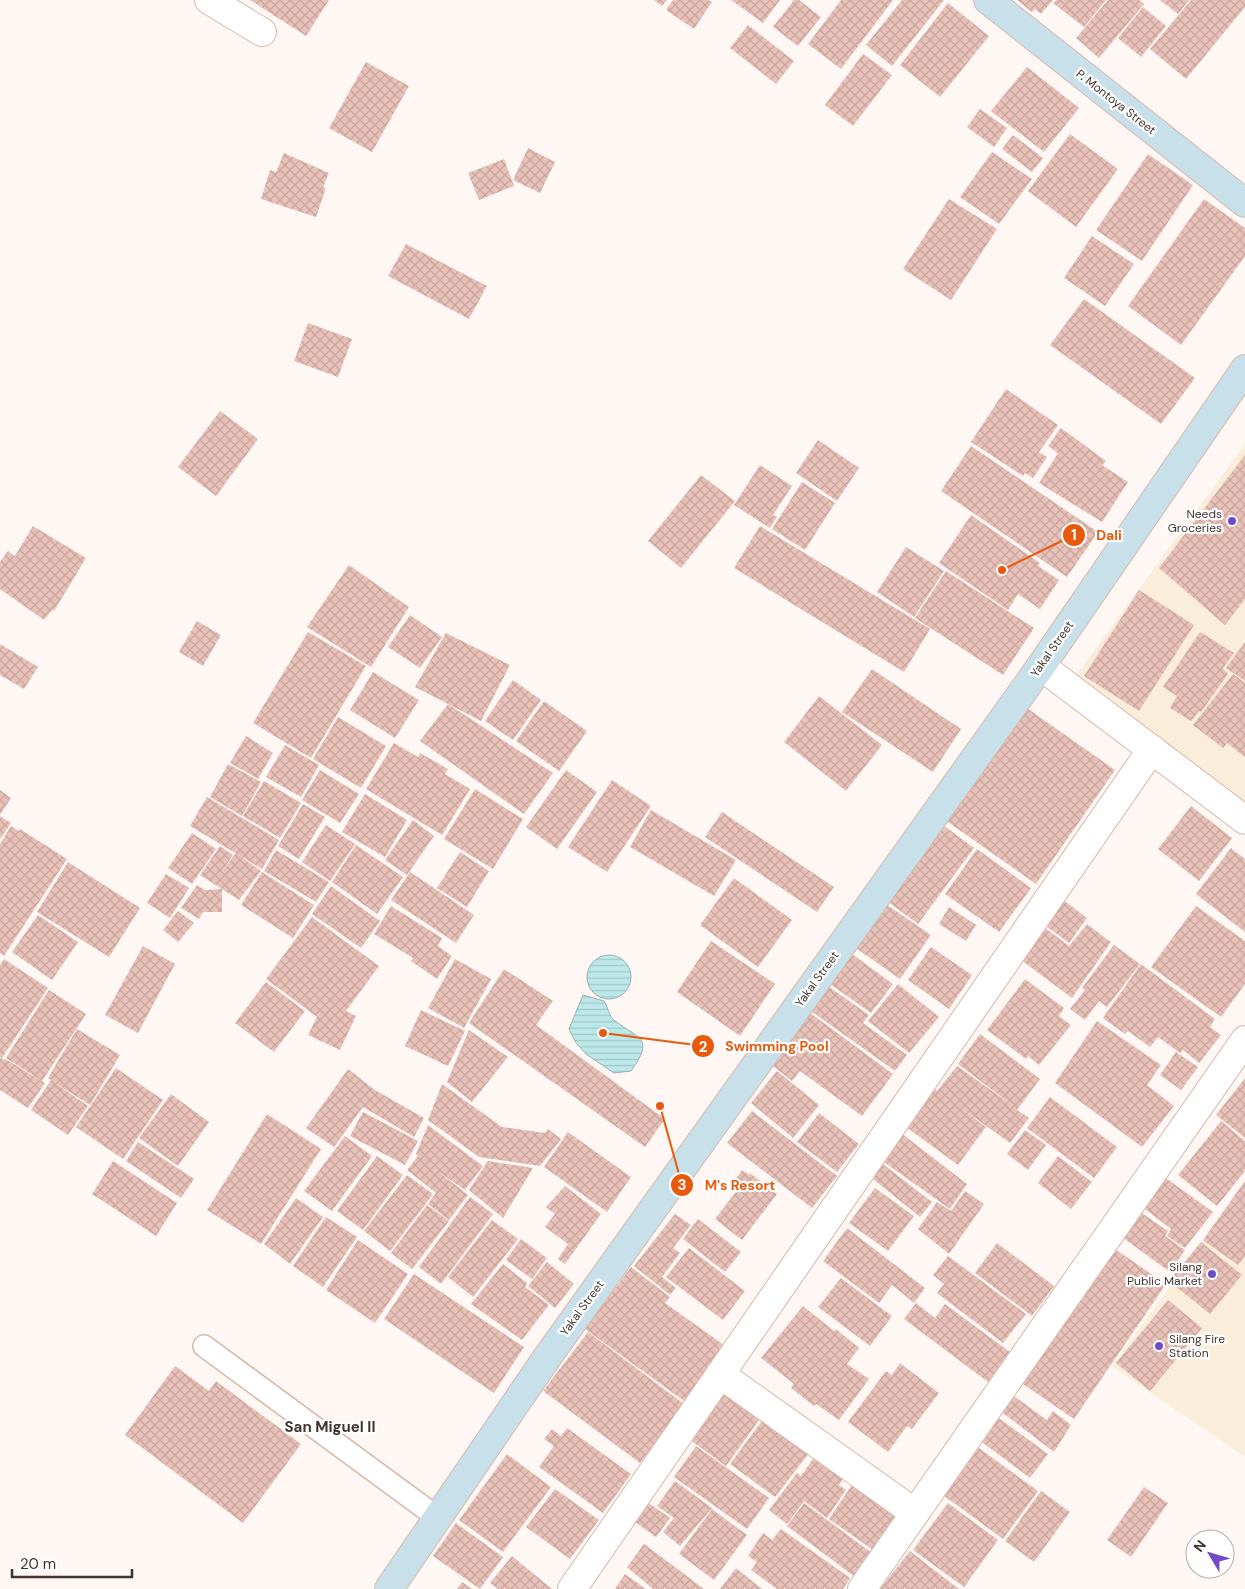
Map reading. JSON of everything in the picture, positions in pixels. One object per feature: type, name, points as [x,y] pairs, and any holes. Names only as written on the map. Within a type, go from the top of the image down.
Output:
[{"type":"street","points":[[210,0],[262,32]]},
{"type":"street","name":"P. Montoya Street","points":[[988,0],[1245,203]]},
{"type":"street","name":"Yakal Street","points":[[389,1589],[546,1359],[1041,666],[1245,368]]},
{"type":"street","points":[[1041,666],[1245,820]]},
{"type":"street","points":[[572,1589],[1152,749]]},
{"type":"street","points":[[862,1589],[1245,1040]]},
{"type":"street","points":[[720,1374],[914,1513]]},
{"type":"lane","points":[[204,1346],[438,1518]]},
{"type":"shaded area","points":[[1245,444],[1245,802],[1074,678]]},
{"type":"shaded area","name":"Silang Public Market","points":[[1245,1183],[1245,1457],[1112,1366]]},
{"type":"water","points":[[613,955],[625,961],[630,969],[630,985],[625,993],[617,998],[605,999],[593,993],[588,985],[587,973],[593,961],[601,956]]},
{"type":"water","points":[[583,995],[604,1001],[613,1019],[641,1040],[643,1045],[642,1052],[631,1071],[614,1073],[586,1054],[576,1043],[569,1029]]},
{"type":"building","points":[[250,0],[329,0],[306,36]]},
{"type":"building","points":[[654,0],[667,0],[662,6]]},
{"type":"building","points":[[673,0],[708,0],[712,2],[694,29],[666,10]]},
{"type":"building","points":[[731,0],[780,0],[763,23]]},
{"type":"building","points":[[794,0],[799,0],[821,17],[798,46],[773,27]]},
{"type":"building","points":[[841,0],[893,0],[841,69],[808,44]]},
{"type":"building","points":[[902,0],[944,0],[892,66],[866,45]]},
{"type":"building","points":[[1017,0],[1053,0],[1041,14],[1035,9],[1032,12]]},
{"type":"building","points":[[1056,0],[1106,0],[1084,27],[1053,3]]},
{"type":"building","points":[[1108,0],[1139,0],[1144,4],[1099,58],[1076,38]]},
{"type":"building","points":[[1160,0],[1189,0],[1178,14]]},
{"type":"building","points":[[1191,0],[1245,0],[1245,7],[1186,79],[1150,49]]},
{"type":"building","points":[[948,3],[989,36],[940,97],[900,65]]},
{"type":"building","points":[[1143,7],[1166,26],[1141,57],[1118,38]]},
{"type":"building","points":[[748,25],[794,61],[776,84],[730,48]]},
{"type":"building","points":[[863,54],[892,75],[853,126],[825,105]]},
{"type":"building","points":[[366,62],[409,86],[372,152],[329,128]]},
{"type":"building","points":[[1027,67],[1079,108],[1044,152],[991,111]]},
{"type":"building","points":[[980,109],[1007,128],[994,147],[967,127]]},
{"type":"building","points":[[1070,134],[1118,169],[1076,227],[1028,191]]},
{"type":"building","points":[[1013,135],[1043,158],[1032,172],[1002,149]]},
{"type":"building","points":[[528,148],[555,162],[540,193],[513,180]]},
{"type":"building","points":[[992,152],[1032,179],[999,224],[960,197]]},
{"type":"building","points":[[284,153],[329,173],[323,187],[326,188],[316,217],[261,199],[270,170],[276,172]]},
{"type":"building","points":[[1148,154],[1193,185],[1142,261],[1096,230]]},
{"type":"building","points":[[504,159],[514,186],[479,200],[468,173]]},
{"type":"building","points":[[949,199],[997,229],[951,300],[903,269]]},
{"type":"building","points":[[1204,199],[1245,228],[1245,256],[1181,345],[1128,306]]},
{"type":"building","points":[[1092,236],[1134,264],[1105,306],[1064,278]]},
{"type":"building","points":[[406,244],[487,286],[469,319],[388,276]]},
{"type":"building","points":[[1084,299],[1195,378],[1161,424],[1050,345]]},
{"type":"building","points":[[308,323],[352,339],[338,377],[294,361]]},
{"type":"building","points":[[1006,389],[1058,425],[1039,452],[1047,457],[1033,478],[1025,473],[1023,476],[971,442]]},
{"type":"building","points":[[220,411],[258,439],[216,496],[178,467]]},
{"type":"building","points":[[1061,428],[1106,461],[1102,465],[1128,482],[1102,522],[1039,483],[1058,453],[1048,446]]},
{"type":"building","points":[[818,440],[859,468],[837,501],[796,473]]},
{"type":"building","points":[[971,446],[1098,532],[1067,577],[941,491]]},
{"type":"building","points":[[1245,455],[1245,599],[1225,625],[1159,568]]},
{"type":"building","points":[[760,465],[792,486],[773,515],[777,517],[770,528],[734,505]]},
{"type":"building","points":[[701,475],[735,501],[681,568],[648,541]]},
{"type":"building","points":[[802,482],[835,503],[805,550],[772,529]]},
{"type":"building","points":[[971,515],[1040,563],[1038,566],[1059,580],[1040,609],[1018,594],[1008,610],[939,563]]},
{"type":"building","points":[[33,526],[86,558],[54,611],[52,610],[44,620],[0,589],[0,562],[8,551],[15,556]]},
{"type":"building","points":[[760,526],[930,629],[904,672],[734,568]]},
{"type":"building","points":[[906,547],[944,571],[914,617],[877,592]]},
{"type":"building","points":[[349,565],[409,607],[371,667],[307,627]]},
{"type":"building","points":[[946,571],[1034,628],[1003,675],[915,618]]},
{"type":"building","points":[[1139,590],[1194,625],[1139,711],[1084,676]]},
{"type":"building","points":[[410,615],[442,637],[420,668],[388,647]]},
{"type":"building","points":[[197,621],[221,635],[203,666],[179,652]]},
{"type":"building","points":[[308,632],[366,666],[311,758],[253,723]]},
{"type":"building","points":[[1200,632],[1234,653],[1223,668],[1228,674],[1201,712],[1199,711],[1191,721],[1170,708],[1177,696],[1163,687]]},
{"type":"building","points":[[446,633],[510,665],[481,721],[415,687]]},
{"type":"building","points":[[1245,642],[1245,681],[1226,668]]},
{"type":"building","points":[[0,644],[38,667],[24,689],[0,675]]},
{"type":"building","points":[[872,669],[961,729],[933,772],[842,712]]},
{"type":"building","points":[[373,672],[419,700],[395,738],[350,710]]},
{"type":"building","points":[[1233,674],[1245,683],[1245,757],[1227,743],[1223,748],[1193,725]]},
{"type":"building","points":[[513,680],[541,700],[513,740],[485,721]]},
{"type":"building","points":[[819,696],[882,745],[846,791],[784,742]]},
{"type":"building","points":[[544,701],[587,731],[559,771],[516,741]]},
{"type":"building","points":[[448,704],[553,773],[524,814],[420,741]]},
{"type":"building","points":[[1024,706],[1115,770],[1036,884],[945,820]]},
{"type":"building","points":[[338,717],[386,746],[361,788],[313,759]]},
{"type":"building","points":[[246,736],[273,753],[258,779],[230,763]]},
{"type":"building","points":[[394,743],[418,757],[420,753],[448,769],[445,774],[470,789],[442,835],[366,789]]},
{"type":"building","points":[[285,745],[319,765],[301,797],[266,777]]},
{"type":"building","points":[[228,764],[261,782],[242,816],[210,797]]},
{"type":"building","points":[[320,770],[359,794],[340,823],[302,800]]},
{"type":"building","points":[[566,770],[597,792],[557,849],[526,827]]},
{"type":"building","points":[[612,780],[651,806],[607,872],[568,847]]},
{"type":"building","points":[[264,781],[301,803],[280,838],[243,816]]},
{"type":"building","points":[[475,789],[523,819],[493,869],[444,839]]},
{"type":"building","points":[[0,790],[11,798],[0,815]]},
{"type":"building","points":[[365,794],[407,820],[385,857],[342,832]]},
{"type":"building","points":[[207,797],[279,840],[262,869],[190,826]]},
{"type":"building","points":[[303,804],[325,817],[299,859],[278,846]]},
{"type":"building","points":[[1191,806],[1232,838],[1199,881],[1158,849]]},
{"type":"building","points":[[651,810],[736,860],[714,896],[630,847]]},
{"type":"building","points":[[722,812],[834,887],[817,912],[705,837]]},
{"type":"building","points":[[0,816],[11,823],[0,839]]},
{"type":"building","points":[[413,820],[434,836],[407,875],[385,860]]},
{"type":"building","points":[[326,825],[355,844],[330,881],[302,862]]},
{"type":"building","points":[[943,825],[974,848],[918,924],[887,901]]},
{"type":"building","points":[[11,826],[19,831],[20,829],[67,859],[4,956],[0,953],[0,844]]},
{"type":"building","points":[[192,833],[216,849],[192,884],[168,868]]},
{"type":"building","points":[[356,845],[403,877],[377,914],[332,882]]},
{"type":"building","points":[[220,846],[233,855],[221,873],[236,853],[261,871],[239,900],[200,875]]},
{"type":"building","points":[[1231,848],[1245,859],[1245,932],[1196,894]]},
{"type":"building","points":[[977,849],[1031,888],[999,932],[945,894]]},
{"type":"building","points":[[276,850],[329,882],[316,902],[264,871]]},
{"type":"building","points":[[460,852],[489,871],[467,907],[437,888]]},
{"type":"building","points":[[68,862],[140,908],[109,957],[37,912]]},
{"type":"building","points":[[262,872],[314,905],[293,938],[241,905]]},
{"type":"building","points":[[410,872],[474,915],[456,943],[391,900]]},
{"type":"building","points":[[166,874],[189,888],[170,918],[147,903]]},
{"type":"building","points":[[734,878],[792,920],[758,967],[700,925]]},
{"type":"building","points":[[197,885],[205,890],[222,889],[222,912],[203,912],[199,919],[181,908]]},
{"type":"building","points":[[331,886],[380,921],[361,948],[312,914]]},
{"type":"building","points":[[1057,895],[1087,918],[1069,943],[1038,920]]},
{"type":"building","points":[[883,902],[931,935],[900,979],[853,946]]},
{"type":"building","points":[[391,906],[442,938],[438,946],[452,956],[437,979],[411,961],[413,958],[374,934]]},
{"type":"building","points":[[1196,906],[1245,941],[1245,984],[1221,1017],[1151,967]]},
{"type":"building","points":[[949,907],[976,925],[966,941],[939,924]]},
{"type":"building","points":[[178,911],[194,923],[178,942],[163,930]]},
{"type":"building","points":[[38,915],[78,942],[52,980],[12,952]]},
{"type":"building","points":[[312,917],[379,966],[346,1011],[356,1016],[340,1050],[308,1035],[317,1017],[266,979]]},
{"type":"building","points":[[1087,924],[1111,942],[1072,998],[1021,960],[1045,928],[1069,946]]},
{"type":"building","points":[[711,941],[775,984],[740,1036],[677,992]]},
{"type":"building","points":[[1114,945],[1140,964],[1107,1007],[1099,1001],[1085,1020],[1070,1009],[1085,990],[1082,988]]},
{"type":"building","points":[[143,946],[175,964],[138,1033],[105,1015]]},
{"type":"building","points":[[931,947],[972,975],[949,1009],[908,980]]},
{"type":"building","points":[[852,954],[893,984],[871,1013],[830,984]]},
{"type":"building","points":[[4,959],[48,988],[2,1058],[0,1057],[0,965]]},
{"type":"building","points":[[455,959],[491,979],[464,1028],[428,1008]]},
{"type":"building","points":[[1141,964],[1215,1019],[1210,1027],[1221,1035],[1199,1063],[1183,1050],[1180,1053],[1158,1037],[1150,1047],[1128,1031],[1125,1034],[1103,1018]]},
{"type":"building","points":[[504,969],[553,1001],[536,1025],[665,1119],[645,1147],[469,1023]]},
{"type":"building","points":[[1025,979],[1064,1008],[1059,1016],[1071,1025],[1039,1065],[1028,1056],[1026,1059],[987,1030]]},
{"type":"building","points":[[266,982],[305,1011],[274,1052],[235,1023]]},
{"type":"building","points":[[825,984],[869,1015],[863,1023],[907,1055],[895,1071],[808,1009]]},
{"type":"building","points":[[898,984],[939,1017],[909,1053],[868,1021]]},
{"type":"building","points":[[49,990],[86,1014],[42,1081],[6,1058]]},
{"type":"building","points":[[421,1010],[465,1031],[448,1066],[405,1046]]},
{"type":"building","points":[[809,1012],[893,1074],[862,1116],[800,1071],[792,1081],[773,1066],[781,1057],[778,1055]]},
{"type":"building","points":[[1097,1021],[1161,1065],[1147,1085],[1174,1106],[1142,1147],[1055,1083]]},
{"type":"building","points":[[77,1029],[120,1055],[90,1105],[55,1083],[88,1106],[68,1135],[31,1110],[51,1080],[48,1078]]},
{"type":"building","points":[[469,1030],[508,1057],[472,1102],[447,1082]]},
{"type":"building","points":[[980,1034],[1040,1079],[1017,1110],[1029,1118],[1010,1143],[961,1108],[986,1127],[958,1165],[906,1127],[934,1089],[937,1091],[957,1066],[1012,1105],[958,1064]]},
{"type":"building","points":[[1176,1052],[1198,1067],[1181,1090],[1160,1075]]},
{"type":"building","points":[[0,1058],[7,1060],[45,1083],[28,1108],[0,1090]]},
{"type":"building","points":[[116,1068],[163,1100],[123,1159],[76,1127]]},
{"type":"building","points":[[348,1069],[375,1090],[424,1118],[414,1137],[363,1107],[334,1147],[306,1128]]},
{"type":"building","points":[[777,1071],[819,1105],[793,1138],[751,1103]]},
{"type":"building","points":[[1245,1078],[1245,1138],[1216,1115]]},
{"type":"building","points":[[442,1084],[502,1127],[545,1133],[548,1129],[561,1139],[540,1166],[479,1157],[428,1120]]},
{"type":"building","points":[[171,1094],[209,1122],[178,1166],[139,1138]]},
{"type":"building","points":[[1050,1097],[1117,1147],[1094,1178],[1027,1128]]},
{"type":"building","points":[[752,1111],[837,1176],[812,1208],[727,1143]]},
{"type":"building","points":[[363,1112],[418,1141],[405,1165],[350,1136]]},
{"type":"building","points":[[819,1113],[859,1144],[837,1172],[797,1142]]},
{"type":"building","points":[[267,1114],[321,1149],[261,1244],[207,1210]]},
{"type":"building","points":[[1221,1121],[1245,1141],[1245,1171],[1217,1206],[1178,1175]]},
{"type":"building","points":[[428,1125],[483,1166],[465,1190],[439,1172],[468,1195],[449,1220],[428,1204],[436,1193],[407,1170],[418,1156],[416,1154]]},
{"type":"building","points":[[1025,1130],[1046,1145],[1028,1170],[1007,1154]]},
{"type":"building","points":[[568,1132],[631,1177],[607,1212],[544,1167]]},
{"type":"building","points":[[901,1133],[967,1184],[950,1209],[881,1160]]},
{"type":"building","points":[[345,1136],[372,1156],[332,1211],[304,1191]]},
{"type":"building","points":[[138,1142],[194,1179],[181,1198],[126,1161]]},
{"type":"building","points":[[377,1156],[403,1175],[363,1230],[337,1211]]},
{"type":"building","points":[[1058,1156],[1092,1182],[1071,1209],[1038,1183]]},
{"type":"building","points":[[113,1161],[177,1203],[156,1236],[92,1194]]},
{"type":"building","points":[[488,1161],[533,1168],[503,1218],[469,1190]]},
{"type":"building","points":[[879,1161],[932,1202],[920,1217],[868,1175]]},
{"type":"building","points":[[742,1170],[749,1175],[750,1173],[777,1194],[742,1240],[715,1219],[739,1188],[732,1184]]},
{"type":"building","points":[[407,1175],[433,1194],[390,1251],[364,1231]]},
{"type":"building","points":[[1163,1176],[1213,1212],[1185,1248],[1167,1236],[1171,1229],[1141,1206]]},
{"type":"building","points":[[1245,1181],[1245,1256],[1238,1265],[1203,1240]]},
{"type":"building","points":[[565,1186],[601,1214],[565,1264],[558,1259],[568,1244],[545,1227],[555,1214],[546,1207]]},
{"type":"building","points":[[875,1188],[914,1216],[888,1251],[849,1223]]},
{"type":"building","points":[[965,1191],[984,1204],[949,1254],[918,1229],[937,1202],[951,1211]]},
{"type":"building","points":[[470,1197],[493,1214],[441,1284],[419,1267]]},
{"type":"building","points":[[296,1198],[323,1217],[290,1264],[264,1244]]},
{"type":"building","points":[[427,1205],[449,1221],[412,1269],[391,1253]]},
{"type":"building","points":[[1136,1209],[1168,1231],[1165,1236],[1185,1250],[1170,1272],[1119,1235]]},
{"type":"building","points":[[675,1214],[691,1225],[673,1248],[680,1253],[662,1277],[676,1288],[670,1295],[634,1266]]},
{"type":"building","points":[[326,1217],[357,1237],[323,1287],[293,1266]]},
{"type":"building","points":[[698,1219],[741,1252],[725,1272],[683,1239]]},
{"type":"building","points":[[492,1220],[518,1239],[473,1297],[448,1277]]},
{"type":"building","points":[[847,1228],[925,1288],[914,1303],[892,1285],[879,1303],[823,1261]]},
{"type":"building","points":[[521,1239],[547,1258],[532,1279],[506,1260]]},
{"type":"building","points":[[358,1240],[408,1274],[375,1323],[326,1290]]},
{"type":"building","points":[[1201,1242],[1242,1275],[1210,1314],[1169,1281]]},
{"type":"building","points":[[997,1243],[1054,1286],[1032,1316],[975,1273]]},
{"type":"building","points":[[1112,1247],[1166,1284],[1074,1419],[1020,1382]]},
{"type":"building","points":[[689,1248],[745,1291],[723,1320],[666,1277]]},
{"type":"building","points":[[948,1256],[1026,1314],[1003,1343],[937,1293],[944,1284],[933,1275]]},
{"type":"building","points":[[547,1262],[574,1284],[555,1308],[528,1286]]},
{"type":"building","points":[[503,1264],[527,1283],[525,1287],[549,1305],[522,1340],[471,1304]]},
{"type":"building","points":[[631,1267],[670,1297],[665,1303],[724,1345],[684,1401],[585,1329]]},
{"type":"building","points":[[414,1274],[524,1347],[494,1393],[384,1319]]},
{"type":"building","points":[[841,1278],[892,1316],[870,1346],[818,1307]]},
{"type":"building","name":"Silang Fire Station","points":[[1168,1300],[1202,1328],[1150,1391],[1116,1363]]},
{"type":"building","points":[[916,1303],[935,1318],[945,1304],[1010,1352],[988,1382],[904,1319]]},
{"type":"building","points":[[803,1306],[859,1348],[847,1364],[869,1379],[839,1420],[816,1404],[814,1406],[791,1388],[794,1384],[761,1358]]},
{"type":"building","points":[[588,1332],[684,1404],[640,1463],[543,1391]]},
{"type":"building","points":[[900,1363],[939,1393],[912,1429],[907,1426],[888,1452],[848,1422],[886,1371],[892,1375]]},
{"type":"building","points":[[175,1366],[209,1391],[216,1381],[301,1444],[243,1523],[125,1435]]},
{"type":"building","points":[[722,1386],[762,1416],[726,1466],[686,1437]]},
{"type":"building","points":[[1011,1394],[1047,1420],[1053,1411],[1071,1425],[1054,1452],[999,1410]]},
{"type":"building","points":[[996,1416],[1048,1454],[1030,1478],[979,1440]]},
{"type":"building","points":[[764,1418],[810,1452],[775,1497],[730,1464]]},
{"type":"building","points":[[567,1428],[631,1474],[603,1513],[539,1467],[554,1446],[544,1439],[552,1429],[561,1436]]},
{"type":"building","points":[[696,1446],[769,1498],[747,1529],[674,1477]]},
{"type":"building","points":[[979,1448],[1038,1491],[1003,1539],[943,1495]]},
{"type":"building","points":[[507,1454],[551,1487],[503,1552],[459,1520]]},
{"type":"building","points":[[815,1456],[844,1477],[839,1485],[846,1490],[827,1518],[804,1501],[787,1524],[769,1510],[797,1473],[801,1476]]},
{"type":"building","points":[[675,1481],[712,1508],[680,1546],[663,1532],[674,1518],[657,1506]]},
{"type":"building","points":[[854,1482],[899,1513],[873,1550],[829,1519]]},
{"type":"building","points":[[1144,1487],[1168,1503],[1131,1557],[1107,1540]]},
{"type":"building","points":[[555,1489],[599,1520],[570,1559],[526,1527]]},
{"type":"building","points":[[1041,1491],[1070,1512],[1034,1562],[1005,1541]]},
{"type":"building","points":[[643,1499],[670,1518],[656,1537],[629,1518]]},
{"type":"building","points":[[804,1503],[872,1553],[855,1577],[787,1526]]},
{"type":"building","points":[[948,1503],[998,1540],[964,1587],[913,1550]]},
{"type":"building","points":[[712,1509],[747,1535],[714,1580],[679,1554]]},
{"type":"building","points":[[456,1523],[503,1557],[480,1589],[433,1556]]},
{"type":"building","points":[[781,1529],[850,1578],[843,1589],[777,1589],[751,1570],[757,1562],[748,1556],[763,1533],[772,1540]]},
{"type":"building","points":[[644,1544],[704,1589],[653,1589],[627,1567]]},
{"type":"building","points":[[910,1551],[942,1576],[959,1589],[880,1589]]},
{"type":"building","points":[[512,1556],[552,1589],[498,1589],[490,1583]]},
{"type":"building","points":[[736,1568],[762,1589],[720,1589]]},
{"type":"building","points":[[625,1574],[646,1589],[615,1589]]},
{"type":"building","points":[[462,1582],[472,1589],[457,1589]]},
{"type":"place","name":"Needs Groceries","points":[[1232,521]]},
{"type":"place","name":"Dali","points":[[1002,570]]},
{"type":"place","name":"Swimming Pool","points":[[603,1033]]},
{"type":"place","name":"M's Resort","points":[[660,1106]]},
{"type":"place","name":"Silang Public Market","points":[[1212,1274]]},
{"type":"place","name":"Silang Fire Station","points":[[1159,1346]]},
{"type":"district","name":"San Miguel II","points":[[330,1427]]}]
